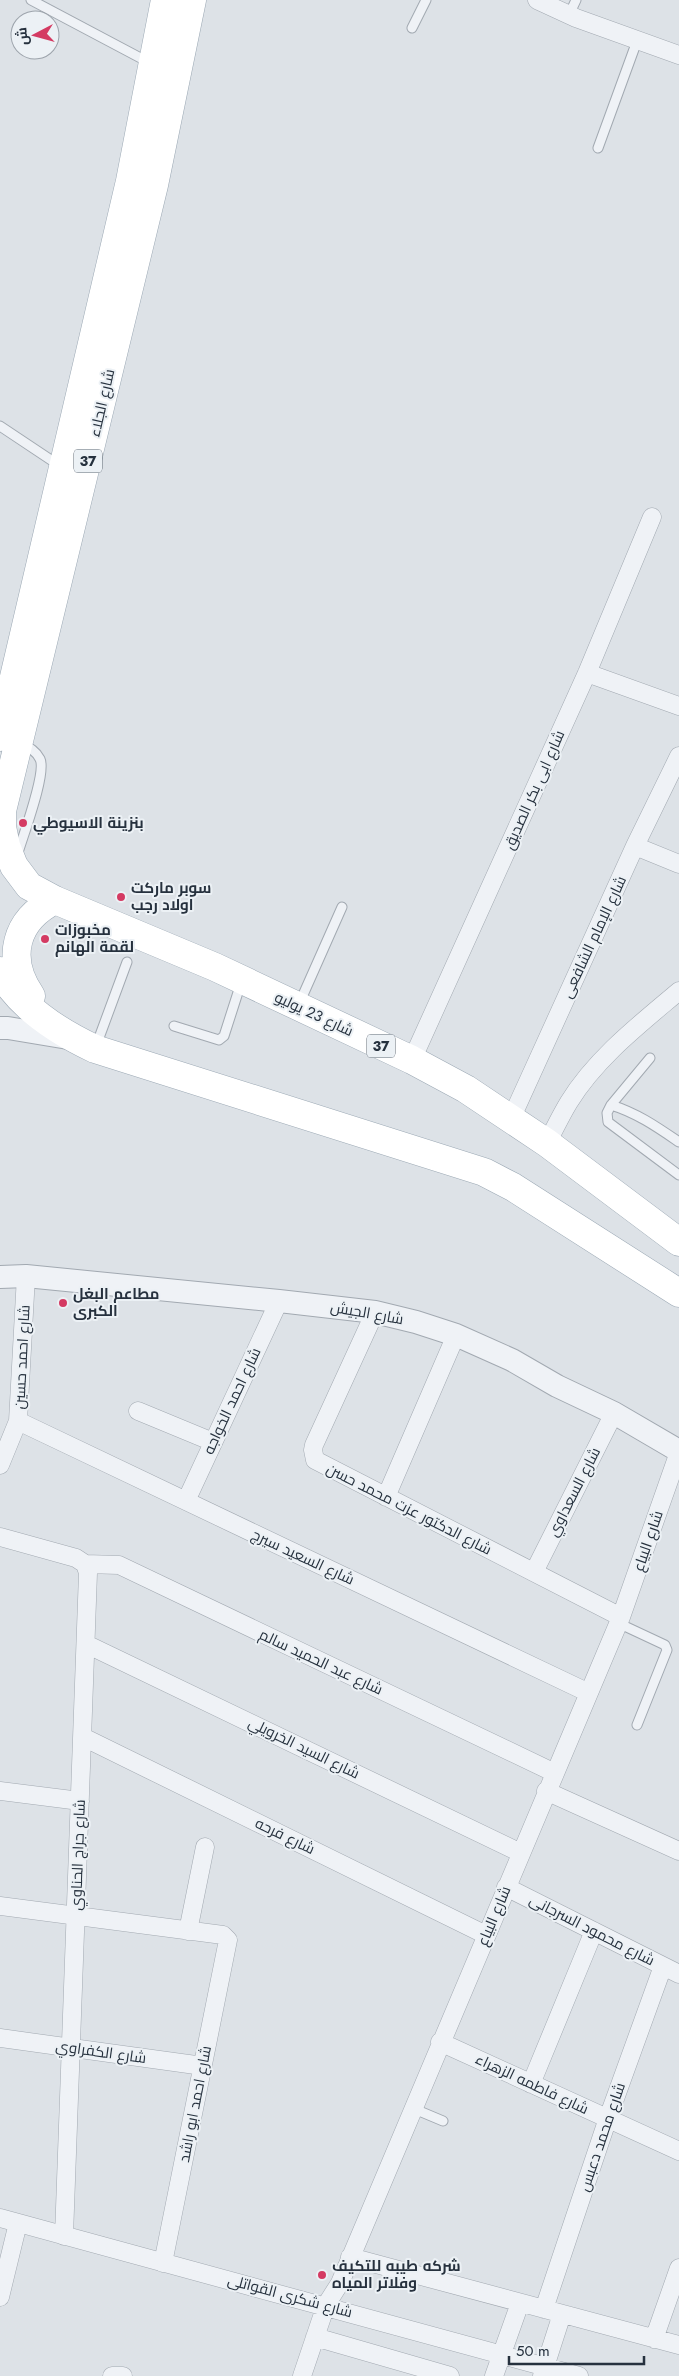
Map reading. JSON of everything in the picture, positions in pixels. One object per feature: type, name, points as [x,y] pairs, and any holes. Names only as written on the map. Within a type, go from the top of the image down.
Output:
[{"type":"main road","name":"شارع الجلاء","points":[[55,900],[29,886],[14,866],[6,846],[2,827],[2,811],[9,740],[63,468],[81,439],[165,0]]},
{"type":"main road","name":"شارع الجلاء","points":[[9,740],[81,439],[154,185],[192,0]]},
{"type":"main road","name":"شارع 23 يوليو","points":[[55,900],[242,980],[412,1060],[466,1089],[548,1143],[676,1240]]},
{"type":"main road","points":[[49,1022],[25,987],[19,974],[16,958],[23,929],[31,917],[42,907],[55,900]]},
{"type":"main road","points":[[0,972],[8,986],[22,1001],[49,1022],[84,1044],[484,1172],[513,1187],[679,1293]]},
{"type":"main road","points":[[645,1272],[653,1270],[666,1261],[676,1240]]},
{"type":"street","points":[[537,0],[572,7],[637,41],[679,55]]},
{"type":"street","name":"شارع ابى بكر الصديق","points":[[412,1060],[587,672],[652,517]]},
{"type":"street","points":[[587,672],[679,706]]},
{"type":"street","name":"شارع الإمام الشافعى","points":[[511,1119],[635,846],[679,756]]},
{"type":"street","points":[[635,846],[679,864]]},
{"type":"street","points":[[548,1143],[569,1102],[594,1069],[623,1039],[679,991]]},
{"type":"street","points":[[0,1028],[84,1044]]},
{"type":"street","name":"شارع الجيش","points":[[0,1267],[26,1276]]},
{"type":"street","name":"شارع الجيش","points":[[0,1277],[26,1276],[279,1300],[375,1312],[456,1335],[512,1360],[557,1386],[614,1413],[679,1451]]},
{"type":"street","name":"شارع احمد حسين","points":[[0,1465],[18,1421],[26,1276]]},
{"type":"street","name":"شارع احمد الخواجه","points":[[186,1501],[279,1300]]},
{"type":"street","name":"شارع الدكتور عزت محمد حسن","points":[[375,1312],[313,1450],[318,1463],[534,1572],[620,1620]]},
{"type":"street","points":[[386,1497],[456,1335]]},
{"type":"street","points":[[138,1411],[213,1442]]},
{"type":"street","name":"شارع السعداوي","points":[[534,1572],[614,1413]]},
{"type":"street","name":"شارع السعيد سيرج","points":[[18,1421],[589,1693]]},
{"type":"street","name":"شارع البياع","points":[[302,2376],[326,2305],[340,2283],[412,2108],[620,1620],[679,1451]]},
{"type":"street","points":[[0,1537],[76,1558],[85,1564]]},
{"type":"street","name":"شارع جراج الحناوي","points":[[64,2236],[89,1583],[85,1564]]},
{"type":"street","name":"شارع عبد الحميد سالم","points":[[85,1564],[119,1565],[555,1773]]},
{"type":"street","name":"شارع السيد الخرويلي","points":[[86,1644],[521,1853]]},
{"type":"street","name":"شارع فرحه","points":[[83,1737],[486,1935]]},
{"type":"street","points":[[0,1790],[80,1801]]},
{"type":"street","points":[[546,1791],[679,1851]]},
{"type":"street","points":[[0,1906],[188,1931],[205,1847]]},
{"type":"street","name":"شارع محمود السرجانى","points":[[506,1886],[679,1974]]},
{"type":"street","name":"شارع احمد ابو راشد","points":[[163,2263],[228,1945],[228,1940],[223,1935],[188,1931]]},
{"type":"street","points":[[531,2084],[594,1931]]},
{"type":"street","name":"شارع محمد دعبس","points":[[544,2309],[608,2118],[663,1966]]},
{"type":"street","name":"شارع الكفراوي","points":[[0,2038],[203,2066]]},
{"type":"street","name":"شارع فاطمه الزهراء","points":[[440,2042],[679,2151]]},
{"type":"street","name":"شارع شكرى القواتلى","points":[[0,2218],[326,2305],[502,2355],[543,2372],[579,2376]]},
{"type":"street","points":[[0,2298],[18,2223]]},
{"type":"street","points":[[350,2257],[679,2345]]},
{"type":"street","points":[[654,2339],[679,2268]]},
{"type":"street","points":[[494,2376],[520,2303]]},
{"type":"street","points":[[543,2372],[562,2314]]},
{"type":"street","points":[[315,2337],[450,2376]]},
{"type":"street","points":[[112,2376],[123,2376]]},
{"type":"lane","points":[[31,0],[152,65]]},
{"type":"lane","points":[[412,28],[426,0]]},
{"type":"lane","points":[[598,148],[637,41]]},
{"type":"lane","points":[[0,426],[63,468]]},
{"type":"lane","points":[[298,1006],[342,907]]},
{"type":"lane","points":[[84,1044],[127,962]]},
{"type":"lane","points":[[174,1026],[219,1040],[224,1036],[242,980]]},
{"type":"lane","points":[[650,1058],[611,1105],[607,1113],[608,1122],[679,1175]]},
{"type":"lane","points":[[611,1105],[630,1111],[648,1120],[679,1142]]},
{"type":"lane","points":[[620,1620],[664,1645],[667,1650],[637,1725]]},
{"type":"lane","points":[[412,2108],[443,2121]]},
{"type":"place","name":"بنزينة الاسيوطي","points":[[23,823]]},
{"type":"place","name":"سوبر ماركت اولاد رجب","points":[[121,897]]},
{"type":"place","name":"مخبوزات لقمة الهانم","points":[[45,939]]},
{"type":"place","name":"مطاعم البغل الكبرى","points":[[63,1303]]},
{"type":"place","name":"شركه طيبه للتكيف وفلاتر المياه","points":[[322,2275]]}]
